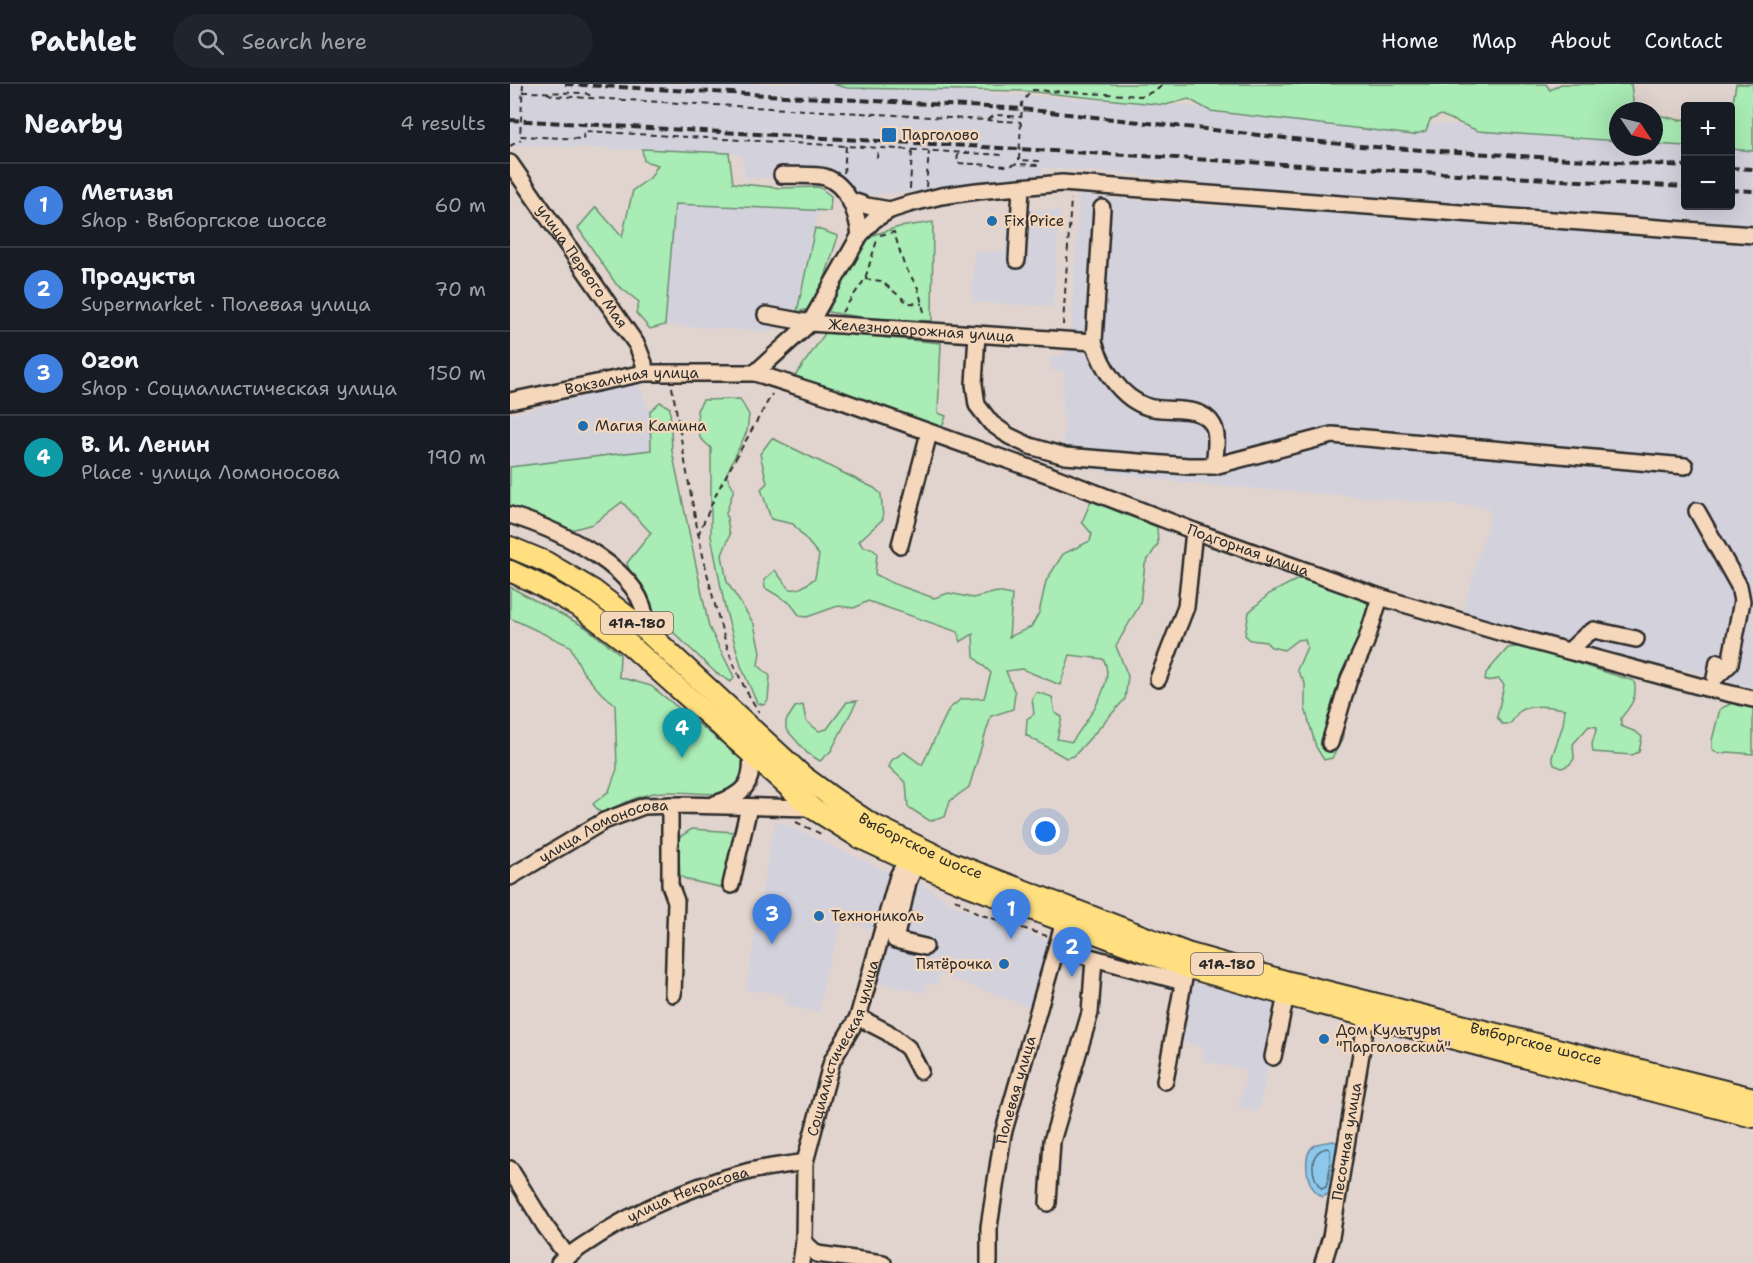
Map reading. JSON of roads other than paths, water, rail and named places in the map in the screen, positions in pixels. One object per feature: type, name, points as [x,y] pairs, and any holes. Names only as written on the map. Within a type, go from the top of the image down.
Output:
[{"type":"main road","name":"Выборгское шоссе","points":[[510,547],[546,562],[593,590],[645,630],[810,781],[870,823],[952,863],[1187,953],[1289,982],[1753,1098]]},
{"type":"main road","name":"Выборгское шоссе","points":[[510,571],[580,608],[630,645],[812,808],[860,838],[911,862],[1064,921],[1184,974],[1286,995],[1753,1117]]},
{"type":"street","name":"улица Первого Мая","points":[[510,164],[637,345],[641,353],[644,373]]},
{"type":"street","points":[[782,175],[825,177],[867,206],[890,210]]},
{"type":"street","points":[[766,315],[810,323],[860,235],[874,220],[890,210],[909,204],[977,191],[1072,184],[1091,185],[1753,235]]},
{"type":"street","points":[[1017,260],[1021,188]]},
{"type":"street","points":[[845,189],[858,218],[860,235]]},
{"type":"street","points":[[1102,208],[1094,342],[1098,355],[1107,373],[1130,397],[1150,408],[1198,413],[1212,424],[1216,433],[1214,466]]},
{"type":"street","name":"Железнодорожная улица","points":[[755,373],[810,323],[1094,342]]},
{"type":"street","points":[[977,334],[974,384],[977,405],[992,423],[1009,436],[1030,446],[1065,456],[1214,466],[1332,435],[1685,466]]},
{"type":"street","name":"Вокзальная улица","points":[[510,401],[644,373],[755,373]]},
{"type":"street","name":"Подгорная улица","points":[[755,373],[834,398],[1380,597],[1569,651],[1711,683],[1753,699]]},
{"type":"street","points":[[900,545],[929,433]]},
{"type":"street","points":[[1697,511],[1739,586],[1742,601],[1730,664],[1711,683]]},
{"type":"street","points":[[510,515],[530,521],[579,544],[615,569],[642,603],[646,617],[645,630]]},
{"type":"street","points":[[1158,679],[1186,607],[1194,531]]},
{"type":"street","points":[[1330,743],[1349,679],[1366,642],[1380,597]]},
{"type":"street","points":[[1569,651],[1594,630],[1636,639]]},
{"type":"street","points":[[1711,683],[1718,662]]},
{"type":"street","name":"улица Ломоносова","points":[[706,806],[729,799],[744,789],[752,775],[751,753]]},
{"type":"street","points":[[670,805],[670,885],[676,901],[673,994]]},
{"type":"street","name":"улица Ломоносова","points":[[510,877],[604,821],[644,806],[812,808]]},
{"type":"street","points":[[731,885],[749,807]]},
{"type":"street","points":[[911,862],[894,940],[925,947]]},
{"type":"street","name":"Социалистическая улица","points":[[801,1263],[804,1242],[805,1162],[832,1061],[858,1017],[898,876],[911,862]]},
{"type":"street","name":"Полевая улица","points":[[988,1263],[989,1227],[1003,1134],[1064,921]]},
{"type":"street","points":[[1057,944],[1094,959],[1184,974],[1165,1081]]},
{"type":"street","points":[[1048,1203],[1052,1141],[1090,1013],[1094,959]]},
{"type":"street","points":[[1273,1057],[1286,995]]},
{"type":"street","points":[[858,1017],[887,1032],[908,1048],[920,1071]]},
{"type":"street","name":"Песочная улица","points":[[1323,1263],[1331,1237],[1367,1017]]},
{"type":"street","name":"улица Некрасова","points":[[573,1258],[619,1224],[683,1193],[751,1171],[805,1162]]},
{"type":"street","points":[[510,1169],[545,1226],[573,1258]]},
{"type":"street","points":[[804,1242],[817,1254],[883,1263]]},
{"type":"water","points":[[1334,1141],[1337,1143],[1337,1158],[1331,1192],[1323,1197],[1316,1193],[1309,1181],[1308,1154],[1315,1145]]},
{"type":"railway","points":[[565,84],[1022,109],[1358,146],[1681,166]]},
{"type":"railway","points":[[510,120],[1681,187]]},
{"type":"railway","points":[[1735,168],[1753,169]]},
{"type":"railway","points":[[1735,190],[1753,191]]},
{"type":"place","name":"Парголово","points":[[889,135]]},
{"type":"place","name":"Fix Price","points":[[992,221]]},
{"type":"place","name":"Магия Камина","points":[[583,426]]},
{"type":"place","name":"В. И. Ленин","points":[[682,758]]},
{"type":"place","name":"Технониколь","points":[[819,916]]},
{"type":"place","name":"Метизы","points":[[1011,939]]},
{"type":"place","name":"Ozon","points":[[772,944]]},
{"type":"place","name":"Пятёрочка","points":[[1004,964]]},
{"type":"place","name":"Продукты","points":[[1072,977]]},
{"type":"place","name":"Дом Культуры \"Парголовский\"","points":[[1324,1039]]}]
